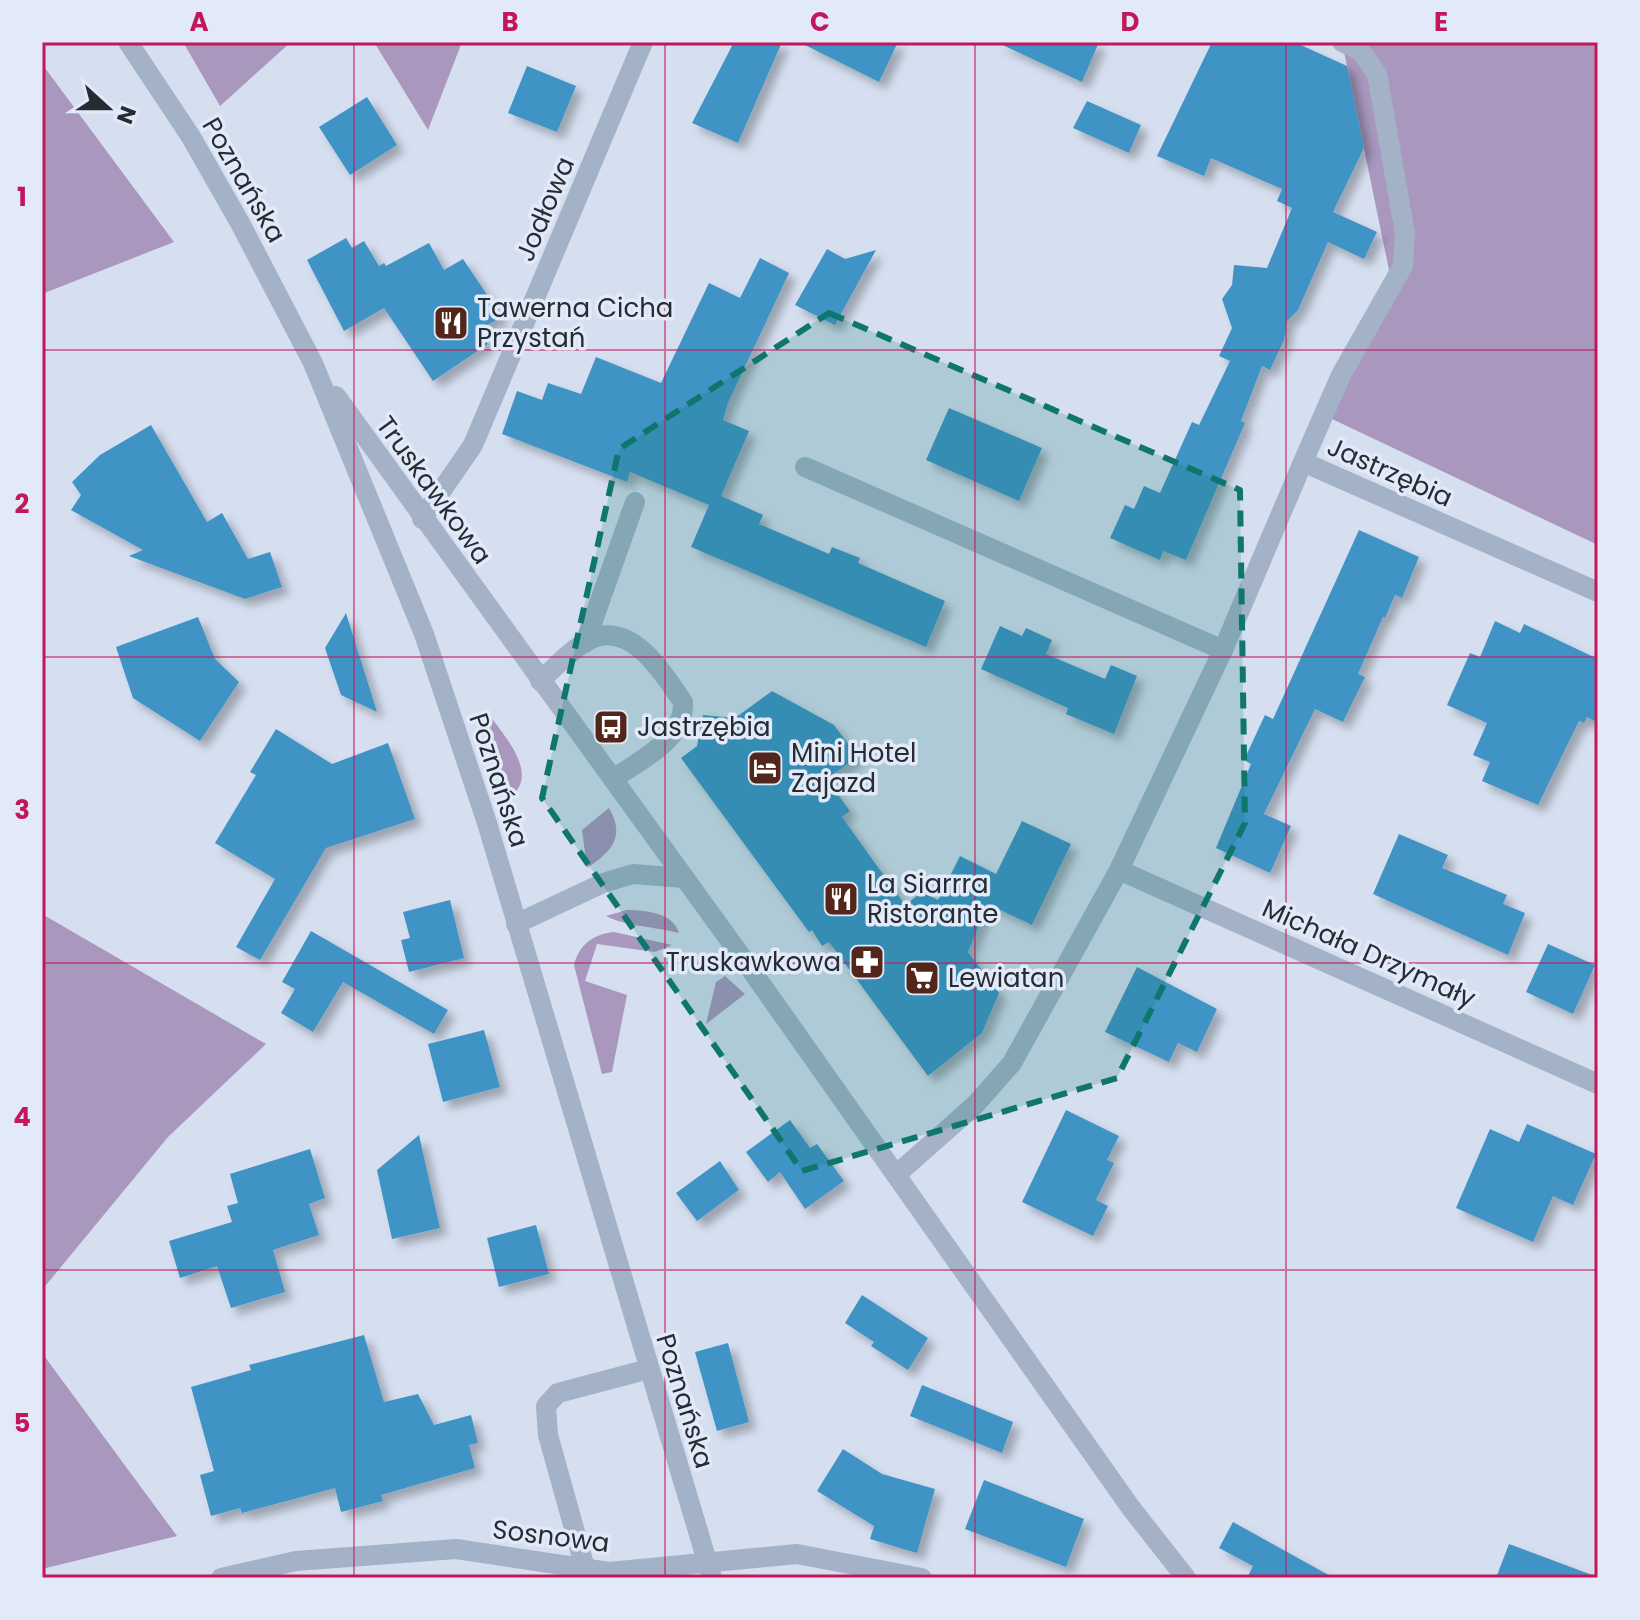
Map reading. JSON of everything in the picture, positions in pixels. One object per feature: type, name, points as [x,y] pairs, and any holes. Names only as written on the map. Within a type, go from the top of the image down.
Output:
[{"type":"street","name":"Poznańska","points":[[128,42],[191,137],[313,363],[424,634],[487,823],[709,1570]]},
{"type":"street","name":"Jodłowa","points":[[422,519],[473,445],[643,42]]},
{"type":"street","points":[[1303,462],[1341,375],[1403,266],[1405,233],[1377,74],[1351,46]]},
{"type":"street","name":"Truskawkowa","points":[[313,363],[422,519],[684,878],[1131,1508],[1186,1578]]},
{"type":"street","name":"Jastrzębia","points":[[896,1175],[975,1105],[1012,1063],[1119,870],[1223,650],[1303,462],[1598,592]]},
{"type":"street","points":[[805,467],[1223,650]]},
{"type":"street","points":[[585,643],[635,502]]},
{"type":"street","points":[[540,681],[585,643],[601,636],[631,644],[649,656],[683,702],[681,724],[667,741],[613,779]]},
{"type":"street","name":"Michała Drzymały","points":[[1119,870],[1598,1084]]},
{"type":"street","points":[[516,924],[603,883],[633,874],[684,878]]},
{"type":"street","points":[[585,1568],[548,1435],[546,1406],[558,1393],[649,1369]]},
{"type":"street","name":"Sosnowa","points":[[221,1578],[296,1561],[456,1549],[609,1572],[709,1570],[797,1554],[922,1578]]},
{"type":"highlighted area","points":[[829,313],[1240,490],[1245,823],[1117,1078],[802,1171],[542,798],[619,449]]},
{"type":"shaded area","points":[[183,42],[291,42],[220,106]]},
{"type":"shaded area","points":[[374,42],[462,42],[428,130]]},
{"type":"shaded area","points":[[1342,42],[1598,42],[1598,545],[1332,419],[1389,270]]},
{"type":"shaded area","points":[[42,64],[174,242],[42,294]]},
{"type":"shaded area","points":[[484,716],[491,717],[521,767],[522,778],[510,797]]},
{"type":"shaded area","points":[[609,808],[614,818],[616,836],[609,850],[587,868],[582,830]]},
{"type":"shaded area","points":[[627,910],[665,917],[679,933],[606,916]]},
{"type":"shaded area","points":[[42,914],[266,1044],[168,1137],[42,1290]]},
{"type":"shaded area","points":[[614,932],[672,945],[655,952],[597,944],[585,981],[627,995],[612,1072],[602,1074],[574,965],[579,952],[588,942]]},
{"type":"shaded area","points":[[725,976],[745,994],[706,1024],[716,982]]},
{"type":"shaded area","points":[[42,1353],[177,1536],[42,1569]]},
{"type":"building","points":[[734,42],[782,42],[738,143],[692,123]]},
{"type":"building","points":[[799,42],[898,42],[879,82]]},
{"type":"building","points":[[996,42],[1099,42],[1082,82]]},
{"type":"building","points":[[1212,42],[1294,42],[1347,66],[1364,148],[1333,212],[1377,232],[1364,259],[1328,242],[1298,310],[1287,321],[1284,340],[1270,370],[1262,366],[1241,421],[1245,423],[1186,560],[1163,551],[1160,560],[1110,538],[1125,505],[1134,509],[1144,486],[1160,493],[1192,422],[1199,425],[1230,361],[1219,356],[1232,328],[1222,299],[1232,285],[1234,265],[1267,268],[1292,208],[1277,201],[1282,189],[1211,158],[1204,176],[1157,156]]},
{"type":"building","points":[[527,66],[576,86],[557,132],[508,113]]},
{"type":"building","points":[[367,97],[397,145],[350,175],[319,127]]},
{"type":"building","points":[[1087,101],[1141,125],[1129,153],[1073,128]]},
{"type":"building","points":[[346,238],[352,248],[364,241],[379,266],[384,263],[386,266],[429,243],[444,270],[463,259],[502,317],[480,329],[488,344],[433,381],[384,308],[344,331],[307,260]]},
{"type":"building","points":[[827,249],[845,259],[876,250],[835,325],[795,305]]},
{"type":"building","points":[[760,258],[789,273],[728,403],[723,420],[749,431],[721,496],[763,515],[759,524],[829,554],[832,547],[860,558],[858,563],[945,601],[926,647],[691,547],[709,505],[630,472],[627,482],[502,434],[517,391],[542,400],[548,383],[581,394],[596,357],[661,383],[709,283],[740,298]]},
{"type":"building","points":[[949,408],[1042,448],[1019,501],[926,460]]},
{"type":"building","points":[[151,425],[207,522],[222,513],[248,559],[270,552],[282,587],[245,599],[129,556],[143,550],[71,510],[81,495],[72,482],[100,455]]},
{"type":"building","points":[[1359,530],[1419,557],[1402,598],[1395,595],[1383,617],[1358,674],[1365,677],[1343,722],[1315,709],[1264,814],[1291,826],[1270,873],[1216,848],[1251,764],[1244,760],[1265,715],[1273,719]]},
{"type":"building","points":[[346,613],[377,712],[341,695],[325,648]]},
{"type":"building","points":[[198,617],[215,659],[239,682],[200,741],[133,698],[116,647]]},
{"type":"building","points":[[1495,621],[1520,633],[1524,624],[1598,659],[1598,723],[1587,717],[1584,723],[1579,721],[1538,805],[1482,781],[1490,762],[1473,755],[1487,723],[1447,705],[1470,653],[1480,657]]},
{"type":"building","points":[[1000,626],[1022,636],[1026,628],[1052,640],[1046,654],[1105,679],[1111,665],[1137,676],[1114,734],[1066,714],[1068,708],[981,669]]},
{"type":"building","points":[[772,691],[834,725],[858,757],[826,779],[850,811],[842,817],[905,905],[922,892],[938,900],[960,856],[996,874],[1022,821],[1071,844],[1032,925],[988,904],[968,952],[999,993],[982,1033],[928,1076],[829,942],[822,946],[812,930],[809,932],[681,758],[697,746],[703,715],[735,718]]},
{"type":"building","points":[[276,729],[332,764],[388,743],[415,819],[326,848],[260,960],[236,947],[275,879],[215,843],[256,775],[250,772]]},
{"type":"building","points":[[1399,834],[1448,855],[1442,868],[1507,895],[1503,904],[1525,913],[1508,955],[1373,894]]},
{"type":"building","points":[[450,900],[464,958],[409,972],[401,940],[410,938],[403,912]]},
{"type":"building","points":[[311,931],[448,1010],[434,1034],[343,982],[313,1032],[281,1013],[295,989],[282,982]]},
{"type":"building","points":[[1548,944],[1595,965],[1573,1014],[1526,992]]},
{"type":"building","points":[[1137,967],[1217,1009],[1197,1052],[1178,1043],[1169,1062],[1105,1032]]},
{"type":"building","points":[[484,1030],[500,1087],[443,1102],[428,1044]]},
{"type":"building","points":[[1066,1110],[1119,1136],[1107,1160],[1114,1163],[1096,1200],[1108,1206],[1093,1236],[1022,1202]]},
{"type":"building","points":[[790,1120],[810,1148],[817,1144],[844,1181],[805,1209],[780,1172],[768,1182],[746,1152]]},
{"type":"building","points":[[1527,1124],[1596,1154],[1573,1205],[1553,1196],[1533,1242],[1456,1208],[1490,1129],[1519,1142]]},
{"type":"building","points":[[419,1135],[440,1228],[392,1239],[377,1170]]},
{"type":"building","points":[[310,1149],[325,1198],[309,1204],[319,1235],[273,1250],[285,1292],[231,1308],[217,1266],[180,1278],[169,1241],[232,1222],[227,1206],[238,1203],[230,1174]]},
{"type":"building","points":[[720,1161],[739,1190],[697,1221],[676,1193]]},
{"type":"building","points":[[536,1225],[549,1274],[499,1287],[487,1238]]},
{"type":"building","points":[[862,1295],[928,1338],[908,1370],[871,1346],[874,1342],[845,1323]]},
{"type":"building","points":[[364,1335],[384,1402],[418,1394],[434,1425],[471,1415],[478,1443],[469,1445],[475,1468],[381,1495],[383,1501],[341,1512],[335,1488],[242,1513],[240,1508],[211,1516],[200,1475],[214,1471],[191,1387],[251,1370],[249,1365]]},
{"type":"building","points":[[728,1343],[749,1422],[717,1431],[695,1352]]},
{"type":"building","points":[[922,1385],[1013,1422],[1002,1453],[910,1416]]},
{"type":"building","points":[[843,1449],[882,1474],[935,1489],[917,1553],[870,1539],[874,1526],[817,1491]]},
{"type":"building","points":[[984,1480],[1084,1519],[1066,1567],[965,1529]]},
{"type":"building","points":[[1233,1522],[1334,1578],[1247,1578],[1253,1566],[1219,1548]]},
{"type":"building","points":[[1509,1544],[1592,1575],[1591,1578],[1496,1578]]},
{"type":"place","name":"Tawerna Cicha Przystań","points":[[451,323]]},
{"type":"place","name":"Jastrzębia","points":[[611,727]]},
{"type":"place","name":"Mini Hotel Zajazd","points":[[765,768]]},
{"type":"place","name":"La Siarrra Ristorante","points":[[841,899]]},
{"type":"place","name":"Truskawkowa","points":[[867,962]]},
{"type":"place","name":"Lewiatan","points":[[922,978]]}]
